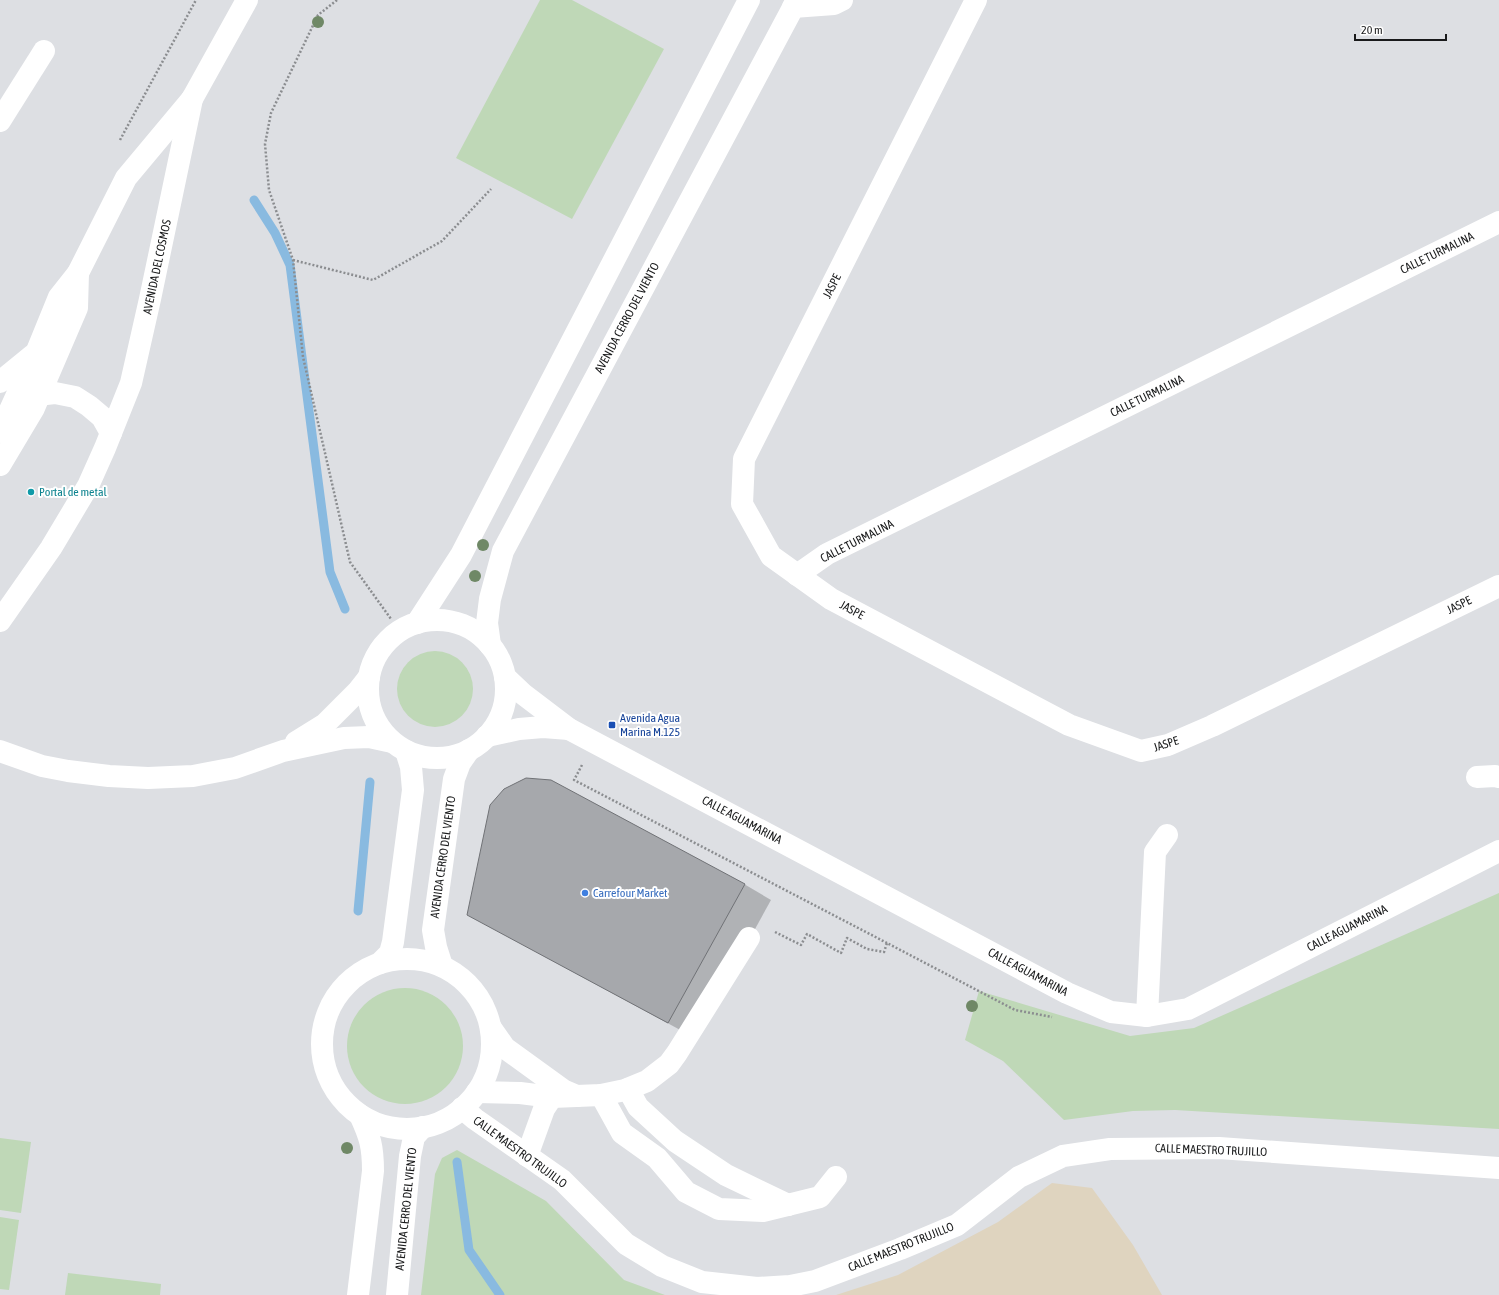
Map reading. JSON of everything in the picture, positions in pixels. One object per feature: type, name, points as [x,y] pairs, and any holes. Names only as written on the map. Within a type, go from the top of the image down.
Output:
[{"type":"street","name":"AVENIDA DEL COSMOS","points":[[0,432],[8,398],[37,351],[59,297],[78,273],[126,178],[192,100],[247,0]]},
{"type":"street","points":[[283,751],[325,724],[358,691],[368,677],[374,659],[385,643],[408,627],[461,555],[749,0]]},
{"type":"street","points":[[795,4],[834,4],[842,0]]},
{"type":"street","name":"JASPE","points":[[976,0],[744,459],[742,504],[771,556],[831,599],[1069,725],[1142,751],[1168,745],[1212,726],[1499,586]]},
{"type":"street","name":"AVENIDA CERRO DEL VIENTO","points":[[490,645],[487,623],[490,599],[503,551],[795,4]]},
{"type":"street","points":[[0,121],[44,51]]},
{"type":"street","name":"AVENIDA DEL COSMOS","points":[[0,621],[51,548],[88,486],[105,448],[130,383],[150,299],[192,100]]},
{"type":"street","name":"CALLE TURMALINA","points":[[797,575],[827,554],[1499,222]]},
{"type":"street","name":"AVENIDA DEL COSMOS","points":[[0,465],[40,396],[50,369],[77,308],[78,273]]},
{"type":"street","points":[[0,382],[37,351]]},
{"type":"street","points":[[8,398],[40,396],[55,393],[75,397],[102,417],[111,433]]},
{"type":"street","points":[[5,754],[42,766],[68,771],[109,776],[148,778],[193,776],[235,768],[283,751],[344,738],[369,737],[399,746],[426,758],[448,757],[469,750],[487,736],[497,724],[504,709],[506,693],[505,677],[500,660],[490,645],[479,634],[465,625],[449,621],[433,620],[408,627]]},
{"type":"street","points":[[368,677],[368,695],[371,712],[380,728],[399,746],[411,767],[413,790],[393,942],[390,952],[380,963]]},
{"type":"street","name":"CALLE AGUAMARINA","points":[[505,677],[524,694],[569,729],[1067,993],[1111,1012],[1146,1016],[1188,1009],[1499,850]]},
{"type":"street","name":"CALLE AGUAMARINA","points":[[487,736],[519,729],[543,727],[569,729]]},
{"type":"street","name":"AVENIDA CERRO DEL VIENTO","points":[[442,966],[436,947],[433,930],[454,780],[460,762],[469,750]]},
{"type":"street","points":[[1477,777],[1499,777]]},
{"type":"street","points":[[1146,1016],[1155,852],[1167,835]]},
{"type":"street","points":[[477,1092],[520,1092],[552,1097],[601,1095],[628,1089],[647,1081],[669,1064],[749,938]]},
{"type":"street","points":[[400,959],[422,960],[442,966],[459,976],[474,991],[485,1008],[491,1028],[492,1051],[487,1072],[477,1092],[462,1108],[437,1123],[423,1127],[402,1128],[380,1124],[360,1115],[342,1099],[329,1079],[323,1056],[322,1032],[329,1010],[341,990],[359,974],[380,963],[400,959]]},
{"type":"street","points":[[491,1028],[505,1048],[563,1090],[578,1096]]},
{"type":"street","points":[[628,1089],[638,1108],[675,1140],[726,1175],[788,1205]]},
{"type":"street","points":[[601,1095],[622,1133],[656,1158],[686,1192],[719,1209],[763,1211],[820,1197],[836,1177]]},
{"type":"street","points":[[527,1156],[544,1109],[552,1097]]},
{"type":"street","name":"CALLE MAESTRO TRUJILLO","points":[[462,1108],[475,1119],[562,1180],[626,1244],[662,1266],[702,1282],[757,1288],[790,1286],[815,1281],[900,1249],[957,1225],[1019,1178],[1063,1156],[1110,1149],[1219,1148],[1499,1168]]},
{"type":"street","points":[[358,1295],[373,1170],[373,1155],[370,1137],[360,1115]]},
{"type":"street","name":"AVENIDA CERRO DEL VIENTO","points":[[397,1295],[410,1156],[414,1138],[423,1127]]},
{"type":"path","points":[[337,0],[318,14],[271,113],[265,144],[269,190],[293,260],[303,357],[350,562],[408,627]]},
{"type":"path","points":[[293,260],[373,280],[442,241],[491,189]]},
{"type":"path","points":[[594,742],[574,780],[1015,1010],[1055,1018],[1067,993]]},
{"type":"path","points":[[749,938],[769,929],[801,945],[807,934],[841,953],[848,938],[867,949],[884,952],[887,943]]},
{"type":"shaded area","points":[[1052,1183],[1092,1188],[1133,1245],[1162,1295],[836,1295],[898,1275],[998,1222]]},
{"type":"green space","points":[[540,0],[572,0],[664,49],[572,219],[456,158]]},
{"type":"green space","points":[[435,651],[449,654],[462,662],[470,675],[473,689],[470,703],[462,716],[449,724],[435,727],[421,724],[408,716],[400,703],[397,689],[400,675],[408,662],[421,654]]},
{"type":"green space","points":[[1499,893],[1499,1129],[1175,1110],[1133,1111],[1064,1120],[1003,1061],[965,1040],[979,991],[1130,1036],[1194,1028]]},
{"type":"green space","points":[[405,988],[427,992],[446,1005],[459,1024],[463,1046],[459,1068],[446,1087],[427,1100],[405,1104],[383,1100],[364,1087],[351,1068],[347,1046],[351,1024],[364,1005],[383,992]]},
{"type":"green space","points":[[0,1138],[31,1142],[21,1213],[0,1210]]},
{"type":"green space","points":[[457,1150],[546,1201],[624,1280],[665,1295],[421,1295],[435,1174],[442,1158]]},
{"type":"green space","points":[[0,1217],[19,1220],[9,1290],[0,1289]]},
{"type":"green space","points":[[68,1273],[161,1284],[160,1295],[65,1295]]},
{"type":"building","points":[[526,778],[551,780],[745,884],[668,1023],[467,915],[490,805],[504,789]]},
{"type":"waterway","points":[[254,200],[275,233],[290,265],[330,572],[345,609]]},
{"type":"waterway","points":[[358,911],[370,782]]},
{"type":"waterway","points":[[457,1162],[469,1250],[500,1295]]},
{"type":"place","name":"Portal de metal","points":[[31,492]]},
{"type":"place","name":"Avenida Agua Marina M.125","points":[[612,725]]},
{"type":"place","name":"Carrefour Market","points":[[585,893]]}]
